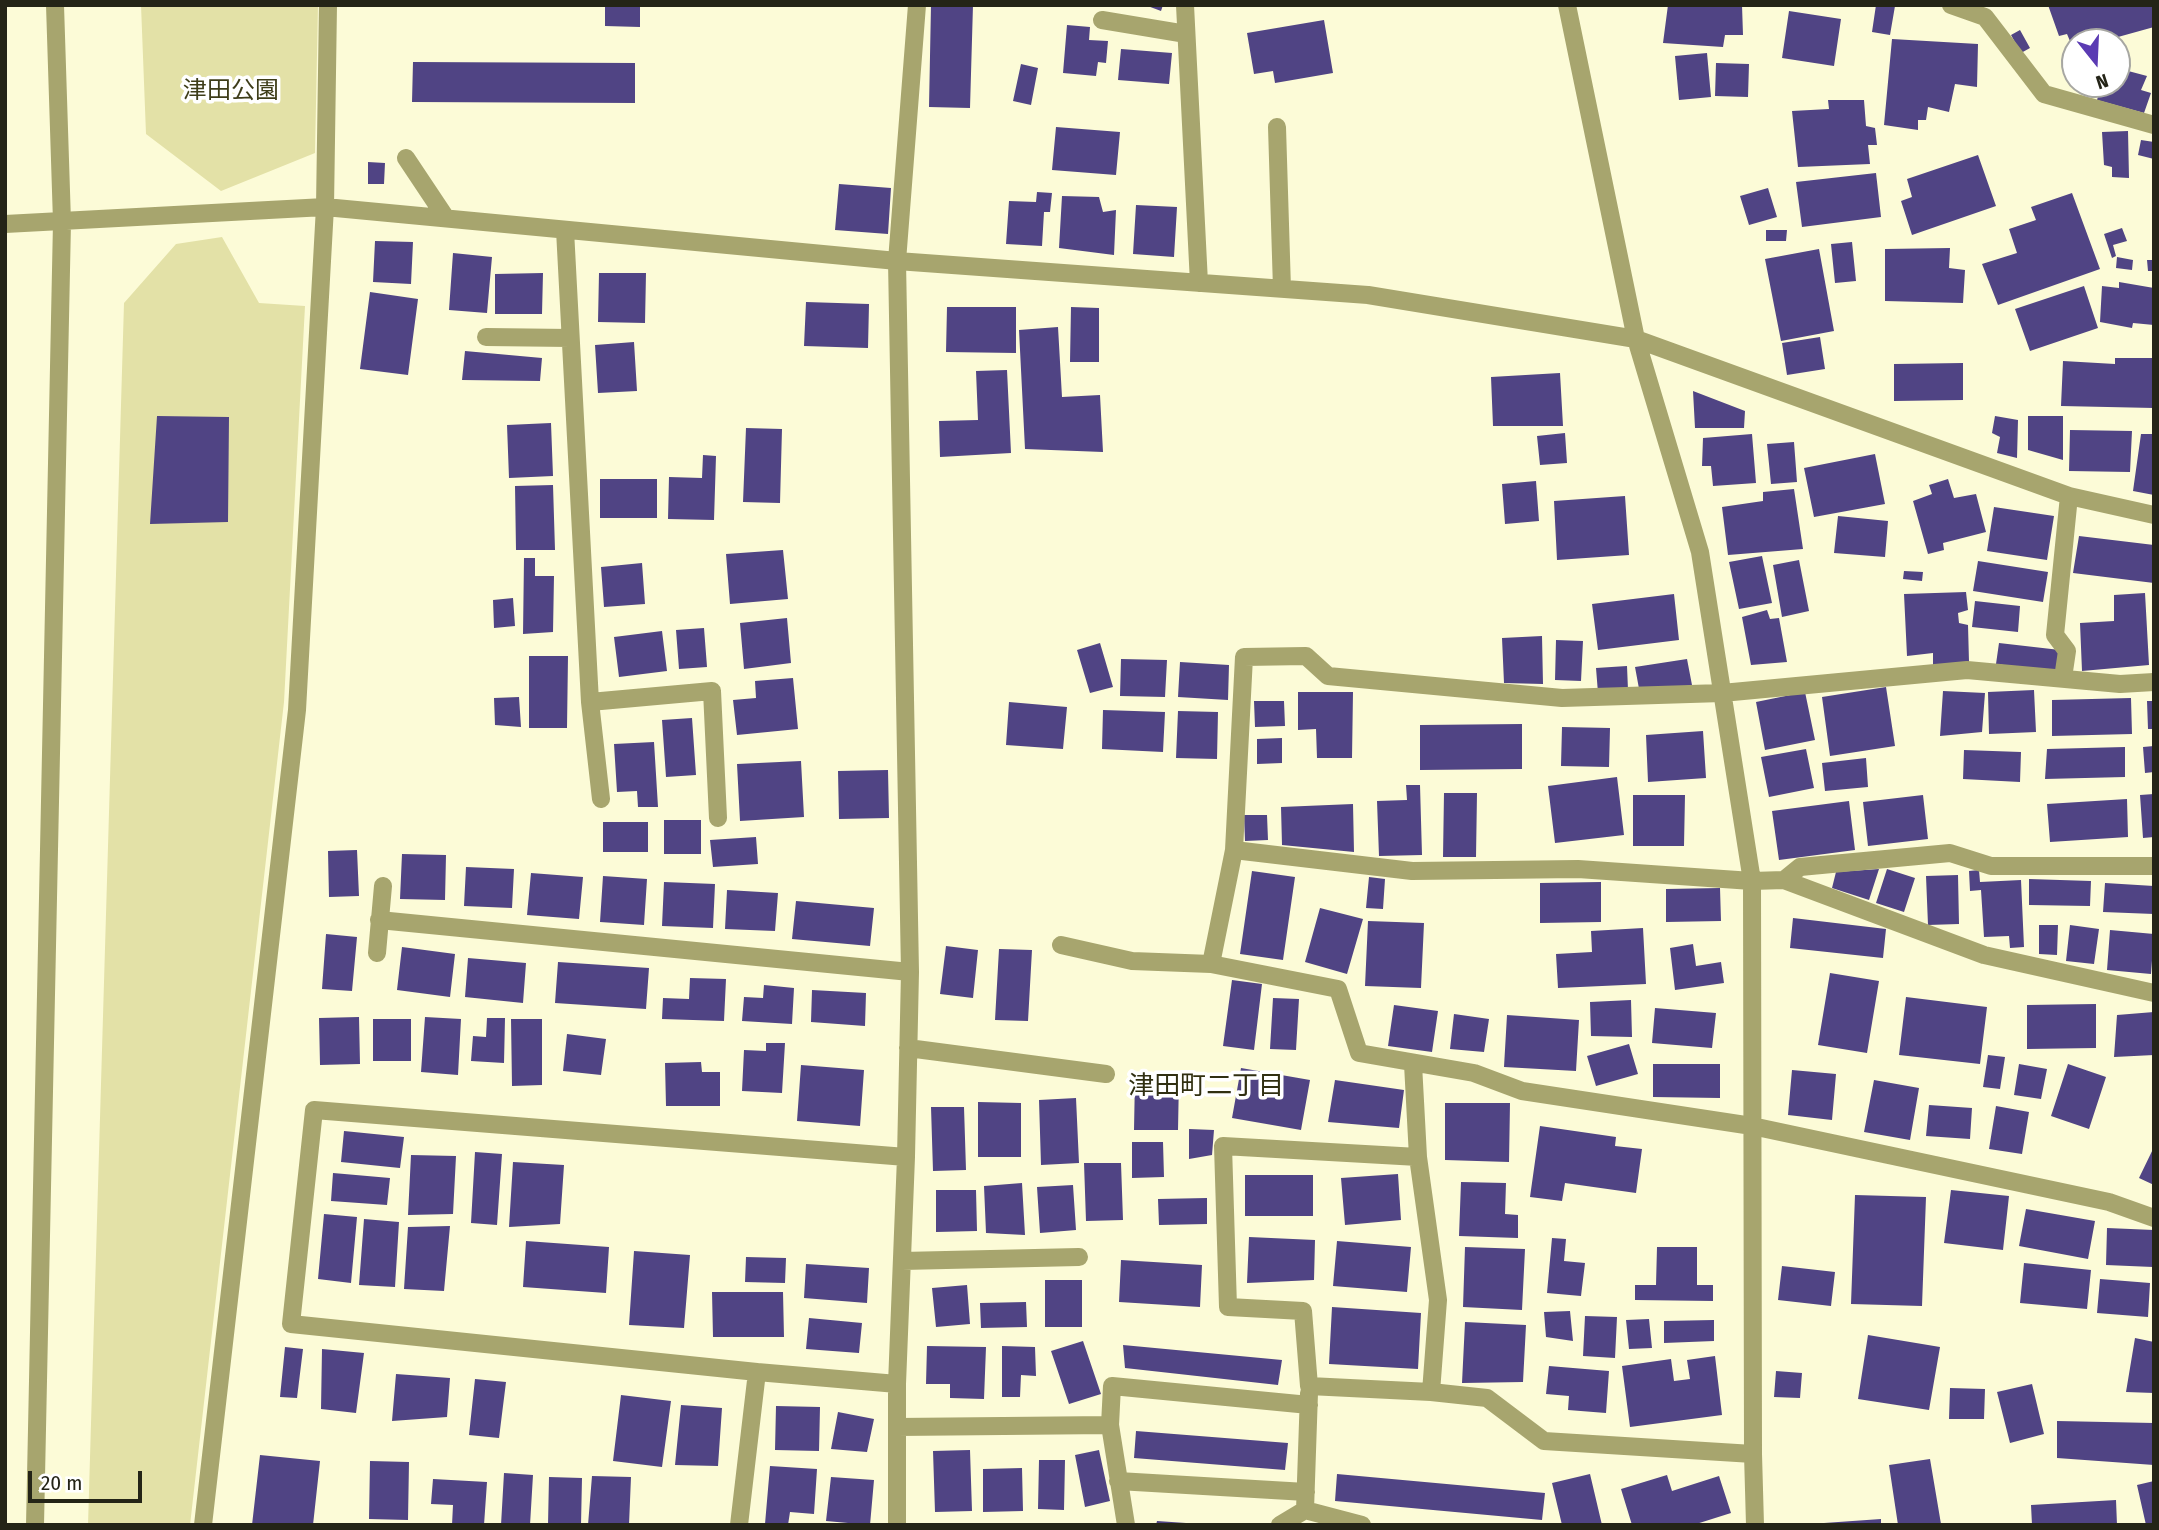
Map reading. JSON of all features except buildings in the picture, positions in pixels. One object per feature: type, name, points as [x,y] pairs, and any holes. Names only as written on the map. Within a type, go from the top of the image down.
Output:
[{"type":"street","points":[[35,1525],[62,222],[55,5]]},
{"type":"street","points":[[203,1525],[298,710],[325,207],[328,5]]},
{"type":"street","points":[[897,1525],[897,1384],[910,972],[897,261],[917,5]]},
{"type":"street","points":[[1185,5],[1199,283]]},
{"type":"street","points":[[1567,5],[1636,339],[1700,552],[1752,881],[1755,1525]]},
{"type":"street","points":[[1951,5],[1987,11],[2044,94],[2154,125]]},
{"type":"street","points":[[1102,20],[1186,34]]},
{"type":"street","points":[[1277,127],[1282,289]]},
{"type":"street","points":[[407,158],[446,218]]},
{"type":"street","points":[[5,224],[325,207],[897,261],[1368,295],[1636,339],[2069,496],[2154,515]]},
{"type":"street","points":[[565,230],[590,702],[601,799]]},
{"type":"street","points":[[486,337],[570,338]]},
{"type":"street","points":[[2063,678],[2067,651],[2055,635],[2069,496]]},
{"type":"street","points":[[1211,964],[1234,850],[1244,657],[1306,656],[1328,676],[1562,698],[1722,694],[1967,670],[2120,684],[2154,682]]},
{"type":"street","points":[[590,702],[712,691],[718,818]]},
{"type":"street","points":[[1234,850],[1412,871],[1578,869],[1752,881],[1783,880],[1984,956],[2154,993]]},
{"type":"street","points":[[1783,880],[1800,867],[1950,853],[1991,866],[2154,866]]},
{"type":"street","points":[[377,953],[383,886]]},
{"type":"street","points":[[379,920],[910,972]]},
{"type":"street","points":[[1061,945],[1132,961],[1211,964],[1338,989],[1359,1054],[1474,1073],[1522,1091],[1752,1126],[2109,1202],[2154,1218]]},
{"type":"street","points":[[908,1048],[1106,1074]]},
{"type":"street","points":[[1413,1064],[1418,1157],[1438,1300],[1431,1392]]},
{"type":"street","points":[[897,1384],[290,1324],[314,1110],[906,1157]]},
{"type":"street","points":[[1280,1525],[1305,1501],[1310,1386],[1303,1311],[1227,1307],[1223,1146],[1418,1157]]},
{"type":"street","points":[[902,1261],[1079,1257]]},
{"type":"street","points":[[739,1525],[757,1372]]},
{"type":"street","points":[[1126,1525],[1110,1426],[1112,1386],[1309,1405]]},
{"type":"street","points":[[1310,1386],[1431,1392],[1487,1398],[1544,1441],[1753,1454]]},
{"type":"street","points":[[897,1427],[1110,1426]]},
{"type":"street","points":[[1118,1481],[1305,1501],[1362,1525]]},
{"type":"green space","name":"津田公園","points":[[141,5],[318,5],[315,153],[221,191],[146,134]]},
{"type":"green space","points":[[222,237],[259,303],[305,306],[284,702],[190,1525],[88,1525],[124,303],[176,244]]},
{"type":"district","name":"津田町二丁目","points":[[1206,1087]]}]
